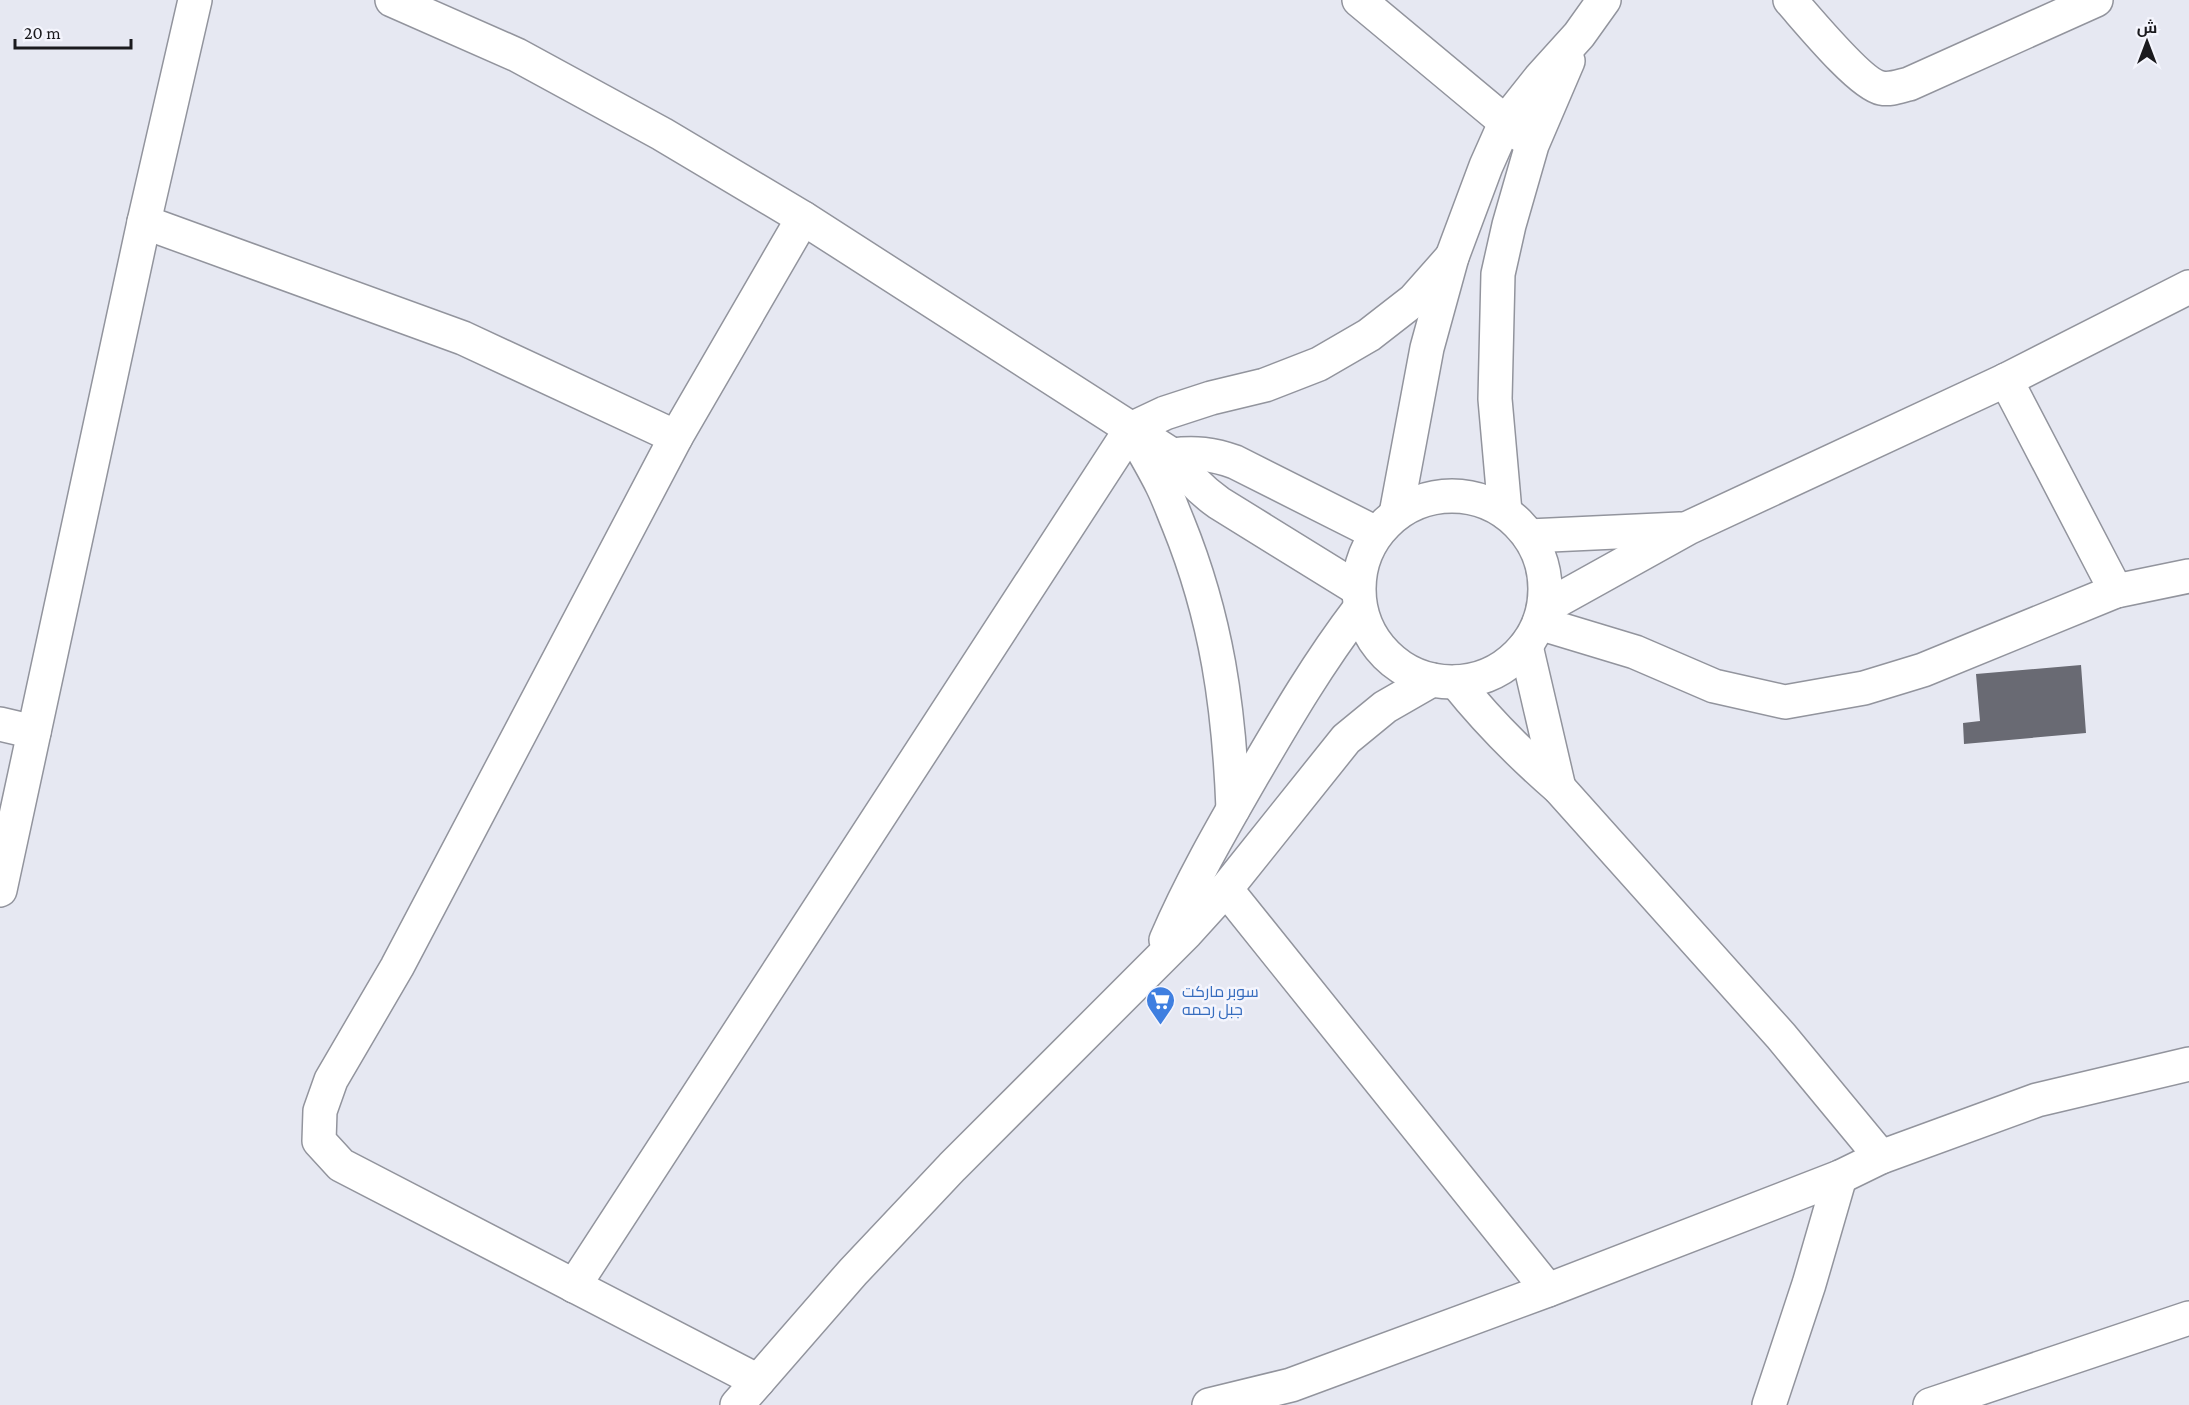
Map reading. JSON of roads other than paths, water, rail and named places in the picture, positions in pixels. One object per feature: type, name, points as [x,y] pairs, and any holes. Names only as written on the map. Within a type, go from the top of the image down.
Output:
[{"type":"street","points":[[0,890],[144,222],[195,0]]},
{"type":"street","points":[[392,0],[517,55],[662,134],[803,218],[1172,455],[1200,490],[1359,598]]},
{"type":"street","points":[[1359,0],[1506,120],[1532,145]]},
{"type":"street","points":[[1604,0],[1579,34],[1506,120],[1486,166],[1452,257],[1427,348],[1386,524],[1363,560],[1359,598],[1369,633],[1385,654],[1407,670],[1444,681],[1559,788],[1788,1045],[1881,1157]]},
{"type":"street","points":[[1790,0],[1859,74],[1872,85],[1882,89],[1909,84],[2096,0]]},
{"type":"street","points":[[1505,512],[1495,399],[1498,274],[1509,225],[1532,145],[1579,34]]},
{"type":"street","points":[[803,218],[676,437],[397,967],[330,1080],[320,1111],[319,1141],[341,1165],[574,1286],[748,1393],[853,1272],[944,1175],[1226,890],[1346,739],[1385,707],[1444,681],[1483,677],[1506,665],[1536,626],[1688,528],[2006,380],[2189,287]]},
{"type":"street","points":[[144,222],[463,338],[676,437]]},
{"type":"street","points":[[574,1286],[1131,429],[1165,413],[1211,398],[1266,385],[1319,364],[1369,335],[1414,300],[1452,257]]},
{"type":"street","points":[[2006,380],[2116,591]]},
{"type":"street","points":[[1131,429],[1163,486],[1188,548],[1208,612],[1222,677],[1230,743],[1233,809]]},
{"type":"street","points":[[1172,455],[1193,452],[1215,455],[1386,524]]},
{"type":"street","points":[[1386,524],[1422,500],[1450,495],[1479,499],[1505,512],[1529,536],[1541,558],[1545,583],[1536,626],[1559,788]]},
{"type":"street","points":[[1529,536],[1688,528]]},
{"type":"street","points":[[1536,626],[1635,652],[1714,686],[1785,702],[1864,688],[1923,670],[2116,591],[2189,576]]},
{"type":"street","points":[[1155,963],[1174,921],[1233,809],[1300,693],[1359,598]]},
{"type":"street","points":[[0,724],[34,732]]},
{"type":"street","points":[[1226,890],[1548,1290]]},
{"type":"street","points":[[1209,1405],[1291,1385],[1548,1290],[1840,1178],[1881,1157],[2037,1100],[2189,1064]]},
{"type":"street","points":[[1768,1405],[1809,1284],[1840,1178]]},
{"type":"street","points":[[1930,1405],[2189,1318]]},
{"type":"place","name":"سوبر ماركت جبل رحمه","points":[[1161,1026]]}]
